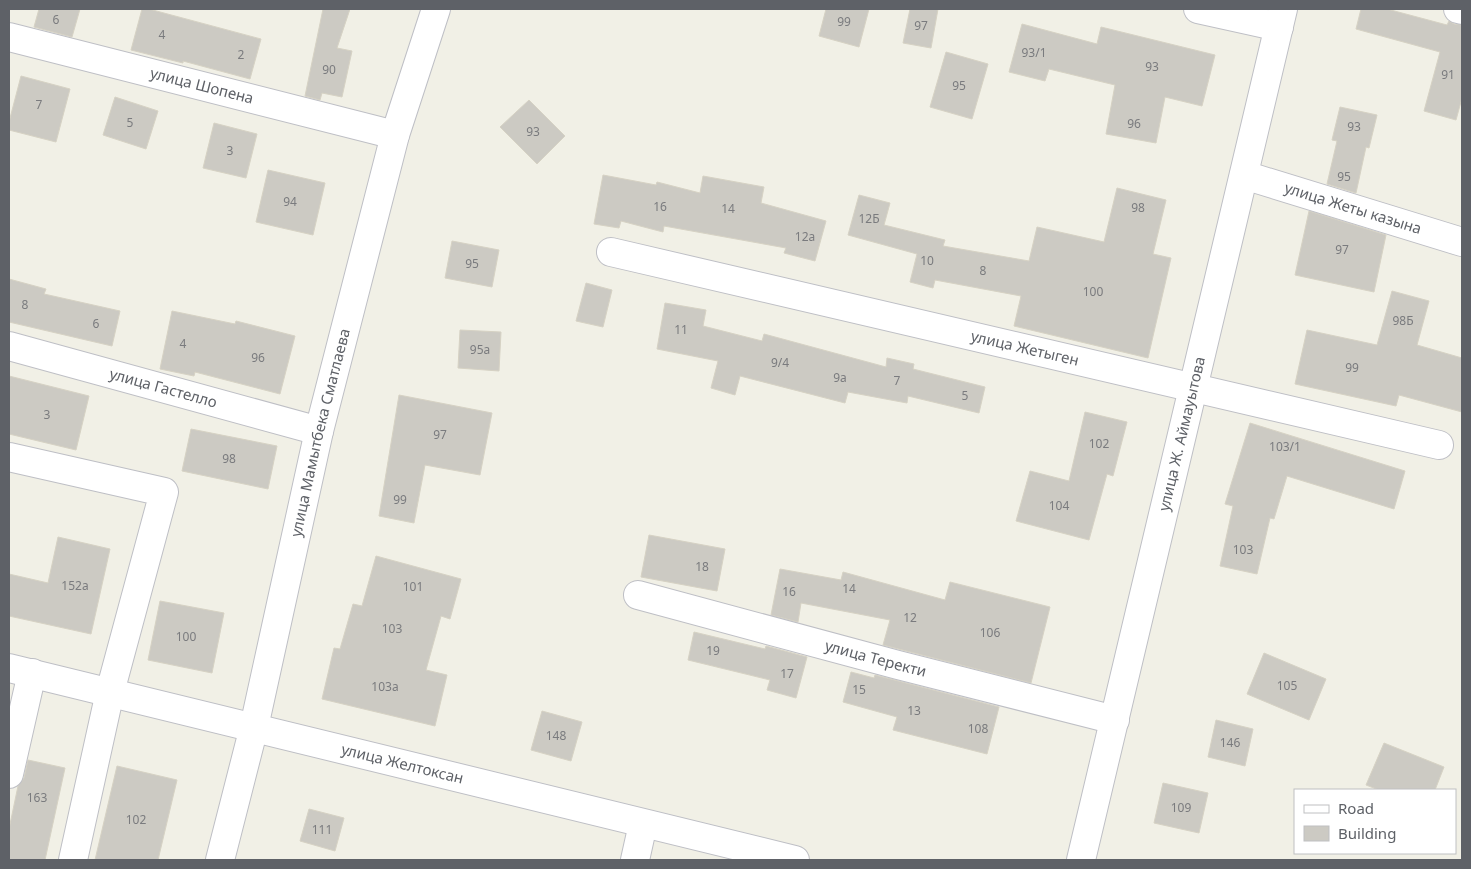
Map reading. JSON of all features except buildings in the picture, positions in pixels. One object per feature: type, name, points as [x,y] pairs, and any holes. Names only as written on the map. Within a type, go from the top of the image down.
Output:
[{"type":"street","name":"улица Мамытбека Сматлаева","points":[[220,860],[254,727],[319,431],[395,135],[436,9]]},
{"type":"street","points":[[1198,9],[1281,18]]},
{"type":"street","points":[[1458,9],[1462,10]]},
{"type":"street","name":"улица Ж. Аймауытова","points":[[1081,860],[1281,18]]},
{"type":"street","name":"улица Шопена","points":[[9,37],[395,135]]},
{"type":"street","name":"улица Жеты казына","points":[[1244,175],[1462,242]]},
{"type":"street","name":"улица Жетыген","points":[[611,252],[1439,444]]},
{"type":"street","name":"улица Гастелло","points":[[9,346],[319,431]]},
{"type":"street","points":[[9,457],[164,492],[110,692],[73,860]]},
{"type":"street","name":"улица Теректи","points":[[638,596],[1115,720]]},
{"type":"street","points":[[9,774],[20,670]]},
{"type":"street","name":"улица Желтоксан","points":[[20,670],[795,860]]},
{"type":"street","points":[[635,860],[643,824]]}]
